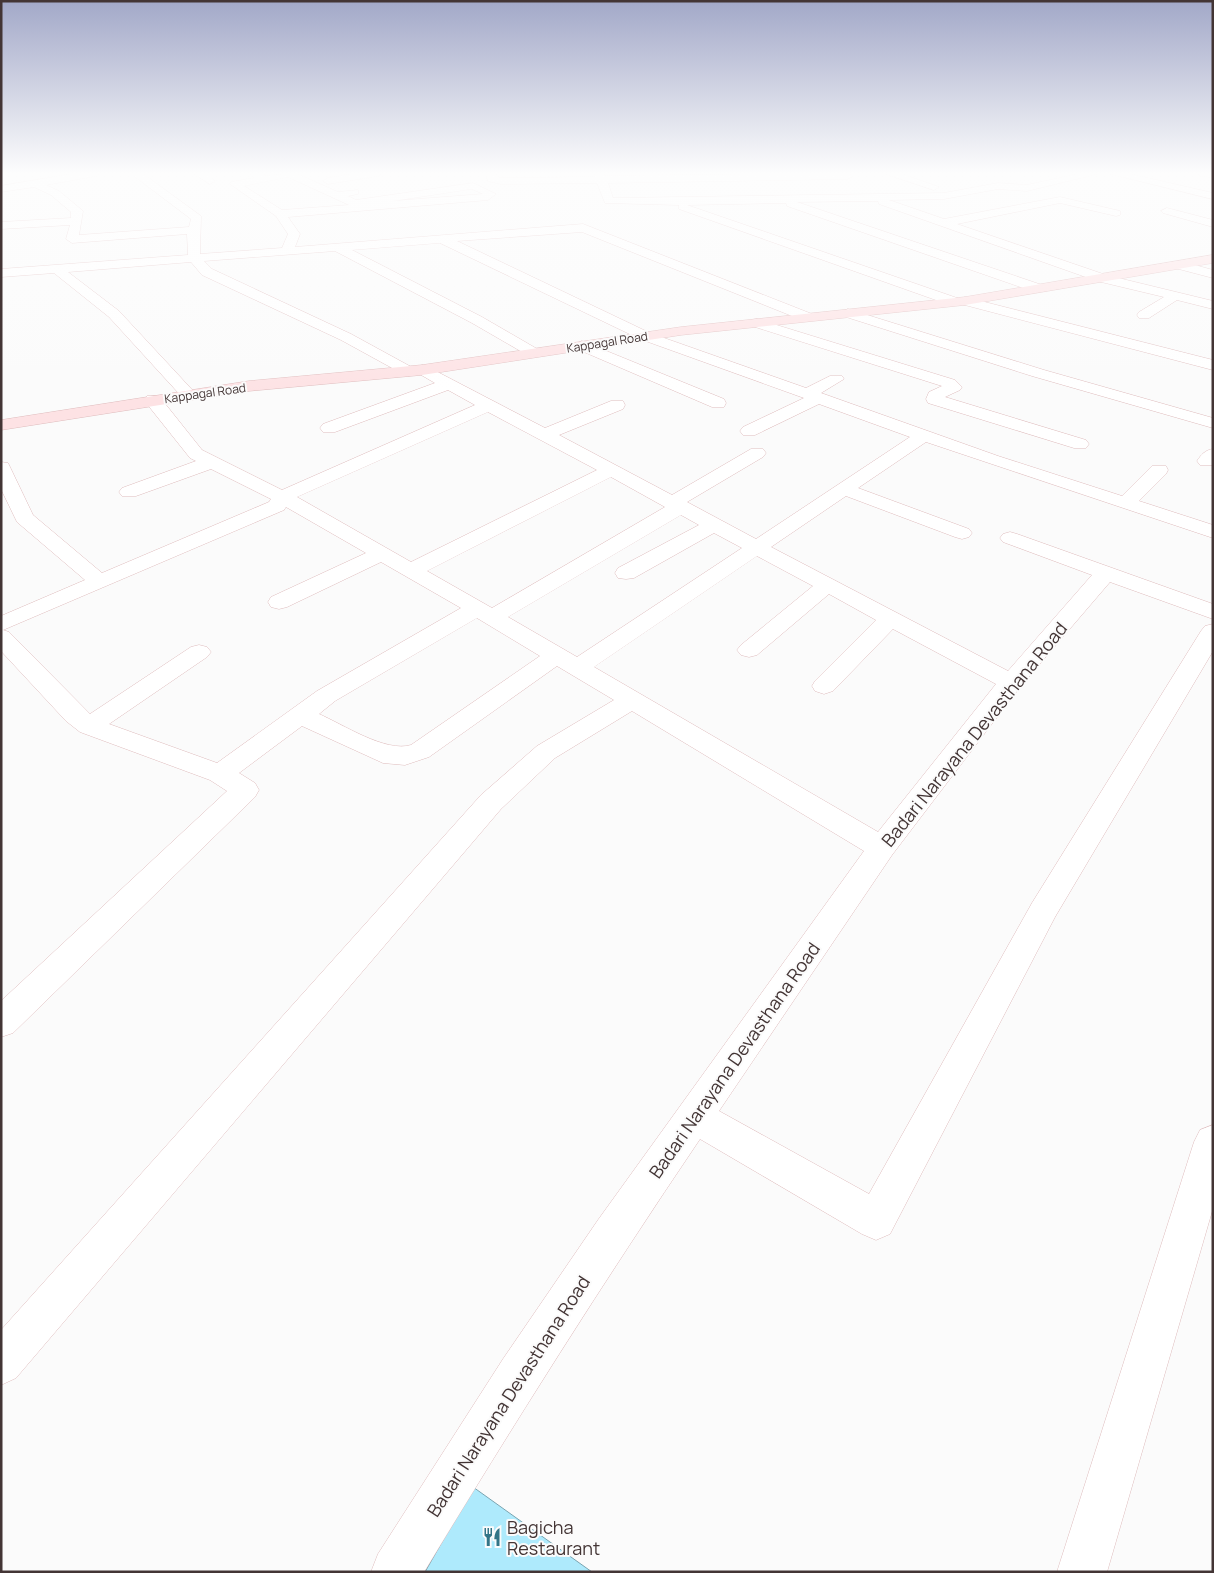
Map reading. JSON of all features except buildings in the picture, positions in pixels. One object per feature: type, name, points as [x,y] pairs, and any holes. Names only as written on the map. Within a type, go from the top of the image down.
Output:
[{"type":"main road","name":"Kappagal Road","points":[[1,425],[249,386],[415,370],[645,336],[960,302],[1213,259]]},
{"type":"street","points":[[194,246],[194,258],[207,272],[415,370],[449,384],[1011,682]]},
{"type":"street","points":[[287,251],[289,246]]},
{"type":"street","points":[[1,274],[344,246]]},
{"type":"street","points":[[458,246],[645,336],[923,436],[1213,532]]},
{"type":"street","points":[[630,246],[808,317]]},
{"type":"street","points":[[815,246],[960,302],[1213,365]]},
{"type":"street","points":[[915,246],[1037,288]]},
{"type":"street","points":[[1011,246],[1102,278],[1213,305]]},
{"type":"street","points":[[337,247],[477,320],[534,353]]},
{"type":"street","points":[[1180,265],[1213,274]]},
{"type":"street","points":[[57,269],[114,314],[189,395]]},
{"type":"street","points":[[1144,315],[1175,296]]},
{"type":"street","points":[[848,313],[1038,373],[1213,423]]},
{"type":"street","points":[[756,323],[949,383],[954,387],[935,395],[934,398],[1080,444]]},
{"type":"street","points":[[582,346],[718,403]]},
{"type":"street","points":[[749,431],[812,396],[836,379]]},
{"type":"street","points":[[329,428],[449,384]]},
{"type":"street","points":[[153,400],[196,454],[282,497],[484,613],[882,848]]},
{"type":"street","points":[[1,624],[277,506],[282,497],[489,405]]},
{"type":"street","points":[[544,435],[617,405]]},
{"type":"street","points":[[300,715],[383,754],[404,756],[420,751],[757,548],[923,436]]},
{"type":"street","points":[[220,774],[326,696],[484,613],[676,505],[757,452]]},
{"type":"street","points":[[129,492],[212,462]]},
{"type":"street","points":[[1,467],[16,520],[100,582]]},
{"type":"street","points":[[410,571],[611,470]]},
{"type":"street","points":[[1126,503],[1159,470]]},
{"type":"street","points":[[844,489],[962,533]]},
{"type":"street","points":[[626,573],[714,525]]},
{"type":"street","points":[[1010,538],[1213,612]]},
{"type":"street","points":[[279,602],[381,554]]},
{"type":"street","name":"Badari Narayana Devasthana Road","points":[[396,1572],[519,1375],[694,1116],[882,848],[1011,682],[1106,573]]},
{"type":"street","points":[[749,650],[827,585]]},
{"type":"street","points":[[824,686],[890,619]]},
{"type":"street","points":[[694,1116],[876,1220],[1043,911],[1213,631]]},
{"type":"street","points":[[1,637],[76,715],[89,726],[220,774],[245,790],[1,1023]]},
{"type":"street","points":[[89,726],[199,652]]},
{"type":"street","points":[[1,1363],[491,802],[514,779],[546,752],[632,700]]},
{"type":"street","points":[[1082,1572],[1213,1142]]},
{"type":"place","name":"Bagicha Restaurant","points":[[492,1537]]}]
